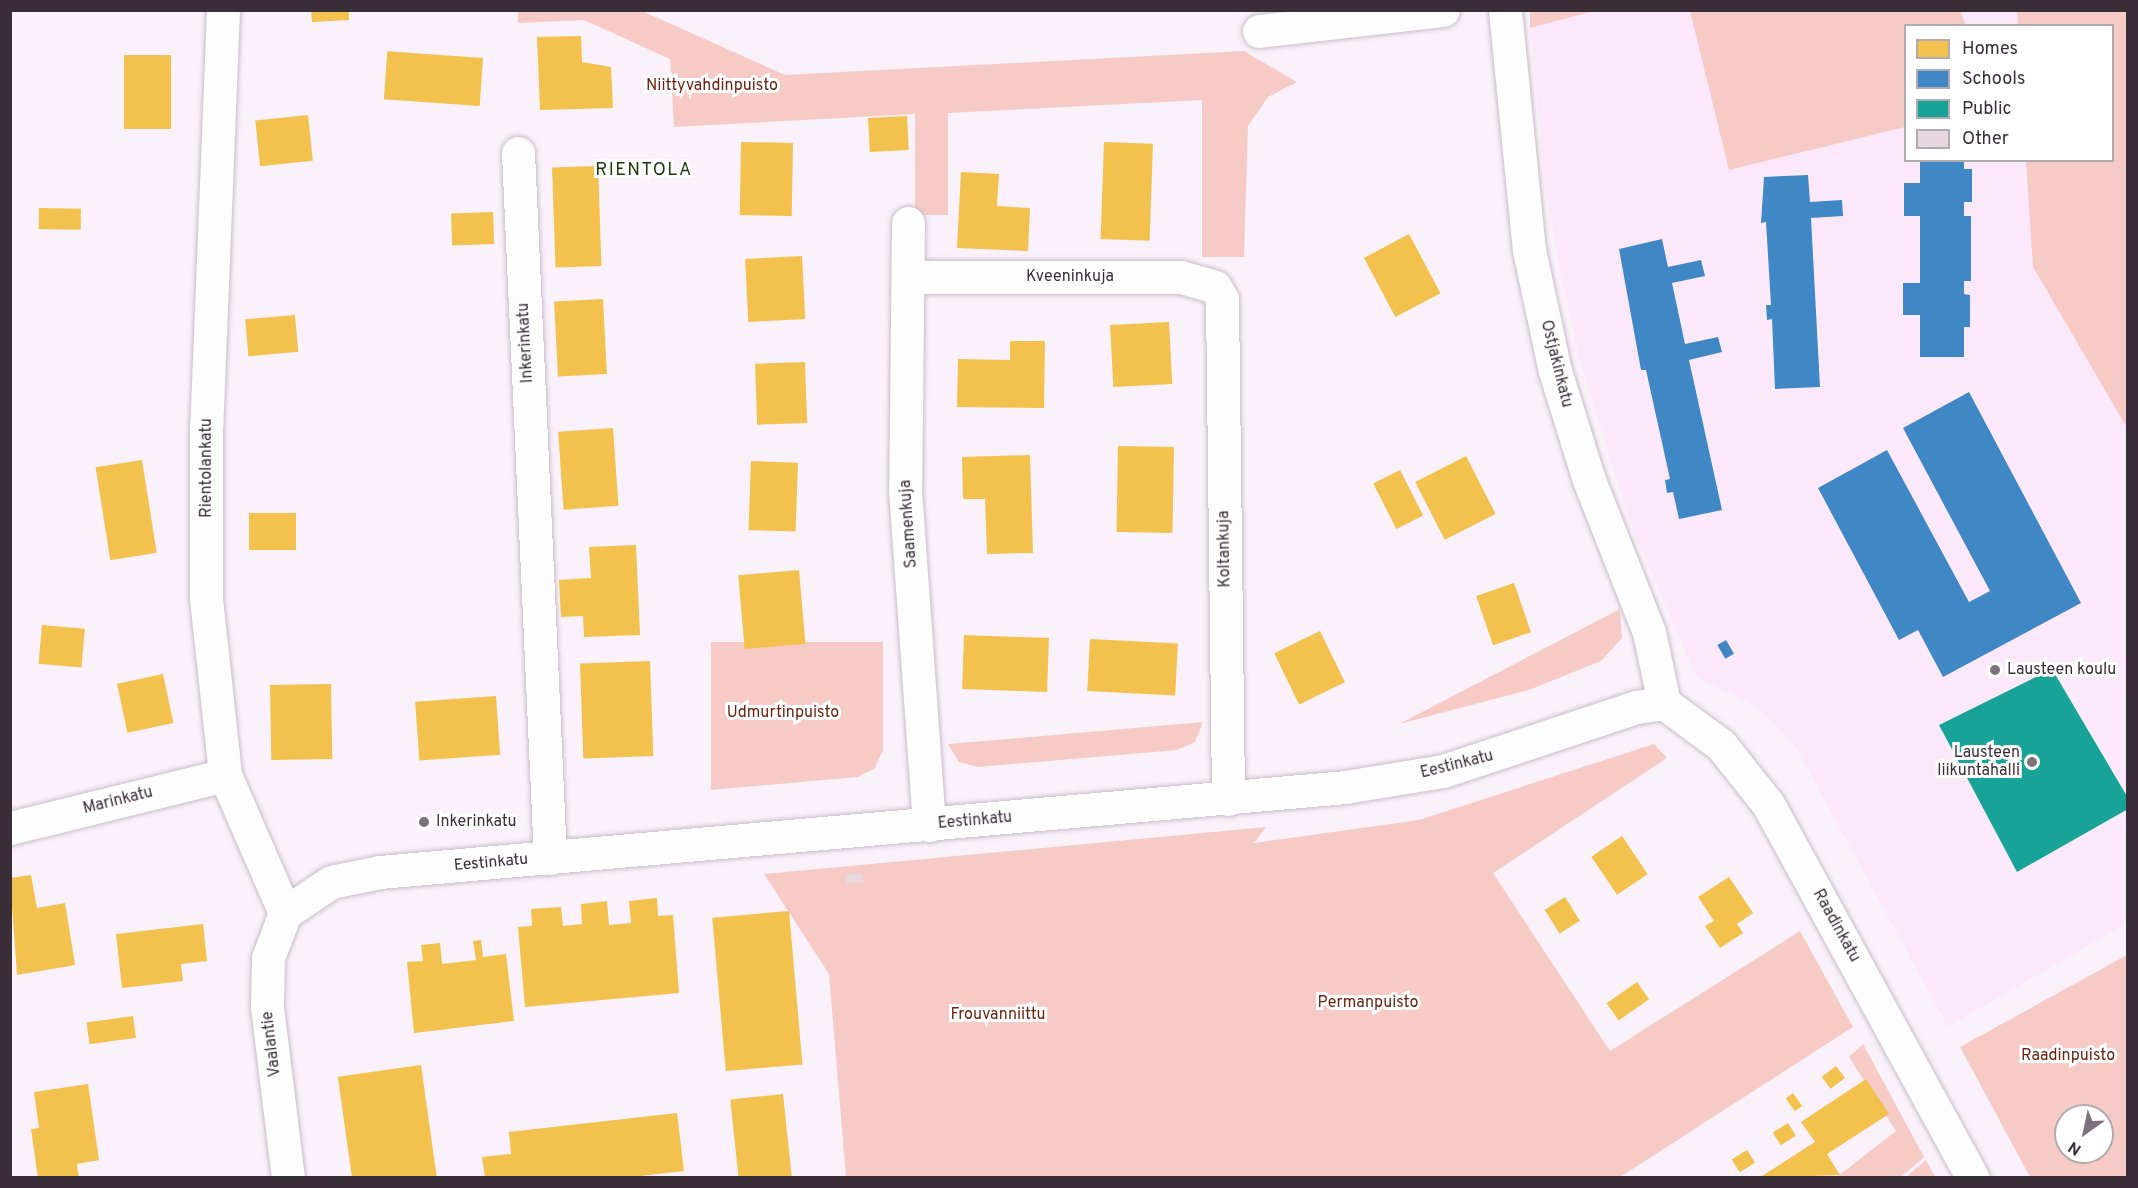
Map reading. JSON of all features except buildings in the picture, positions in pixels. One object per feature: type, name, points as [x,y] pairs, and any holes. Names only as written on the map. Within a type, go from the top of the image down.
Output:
[{"type":"street","name":"Rientolankatu","points":[[224,10],[206,426],[206,576],[225,774],[285,913]]},
{"type":"street","points":[[1259,31],[1443,10]]},
{"type":"street","name":"Ostjakinkatu","points":[[1505,10],[1526,230],[1555,371],[1589,480],[1649,632],[1664,703]]},
{"type":"street","name":"Inkerinkatu","points":[[518,153],[550,858]]},
{"type":"street","name":"Saamenkuja","points":[[908,223],[905,490],[929,825]]},
{"type":"street","name":"Kveeninkuja","points":[[909,277],[1181,276],[1215,287],[1222,299]]},
{"type":"street","name":"Koltankuja","points":[[1222,299],[1228,799]]},
{"type":"street","name":"Eestinkatu","points":[[285,913],[331,882],[380,872],[1228,799],[1443,771],[1636,707],[1664,703]]},
{"type":"street","name":"Raadinkatu","points":[[1664,703],[1721,745],[1768,804],[1973,1178]]},
{"type":"street","name":"Marinkatu","points":[[10,828],[225,774]]},
{"type":"street","name":"Vaalantie","points":[[285,913],[274,932],[267,981],[288,1178]]},
{"type":"shaded area","name":"Lausteen koulu","points":[[1594,10],[2017,11],[2018,24],[1904,24],[1904,162],[2026,162],[2033,267],[2127,428],[2127,923],[1948,1027],[1795,746],[1759,708],[1696,677],[1630,523],[1580,361],[1561,278],[1546,194],[1530,28]]},
{"type":"green space","points":[[1530,10],[1594,10],[1594,11],[1530,28]]},
{"type":"green space","name":"Niittyvahdinpuisto","points":[[518,11],[642,11],[785,75],[1244,51],[1297,82],[1268,97],[1248,126],[1244,257],[1202,257],[1202,100],[948,113],[948,215],[915,215],[915,114],[674,127],[670,59],[584,20],[518,23]]},
{"type":"green space","points":[[1690,11],[1961,11],[1965,24],[1904,24],[1904,127],[1729,170]]},
{"type":"green space","points":[[2017,11],[2127,11],[2127,428],[2033,267],[2026,162],[2114,162],[2114,24],[2018,24]]},
{"type":"green space","points":[[1620,609],[1622,638],[1601,661],[1529,690],[1399,724]]},
{"type":"green space","name":"Udmurtinpuisto","points":[[711,642],[883,642],[883,750],[875,768],[858,777],[711,790]]},
{"type":"green space","points":[[1203,722],[1195,742],[1177,750],[978,767],[959,762],[948,744]]},
{"type":"green space","points":[[1654,744],[1667,758],[1493,873],[1610,1051],[1800,931],[1853,1027],[1620,1177],[846,1177],[829,974],[764,874],[1266,827],[1254,843],[1419,820]]},
{"type":"green space","name":"Raadinpuisto","points":[[2127,955],[2127,1177],[2030,1177],[1960,1047]]},
{"type":"green space","points":[[1863,1044],[1924,1157],[1901,1177],[1838,1176],[1896,1131],[1849,1057]]},
{"type":"green space","points":[[1926,1160],[1935,1177],[1906,1177]]},
{"type":"place","name":"Lausteen koulu","points":[[1995,670]]},
{"type":"place","name":"Lausteen liikuntahalli","points":[[2032,762]]},
{"type":"place","name":"Inkerinkatu","points":[[424,822]]},
{"type":"district","name":"RIENTOLA","points":[[644,171]]},
{"type":"park label","name":"Permanpuisto","points":[[1368,1003]]},
{"type":"park label","name":"Frouvanniittu","points":[[998,1015]]}]
